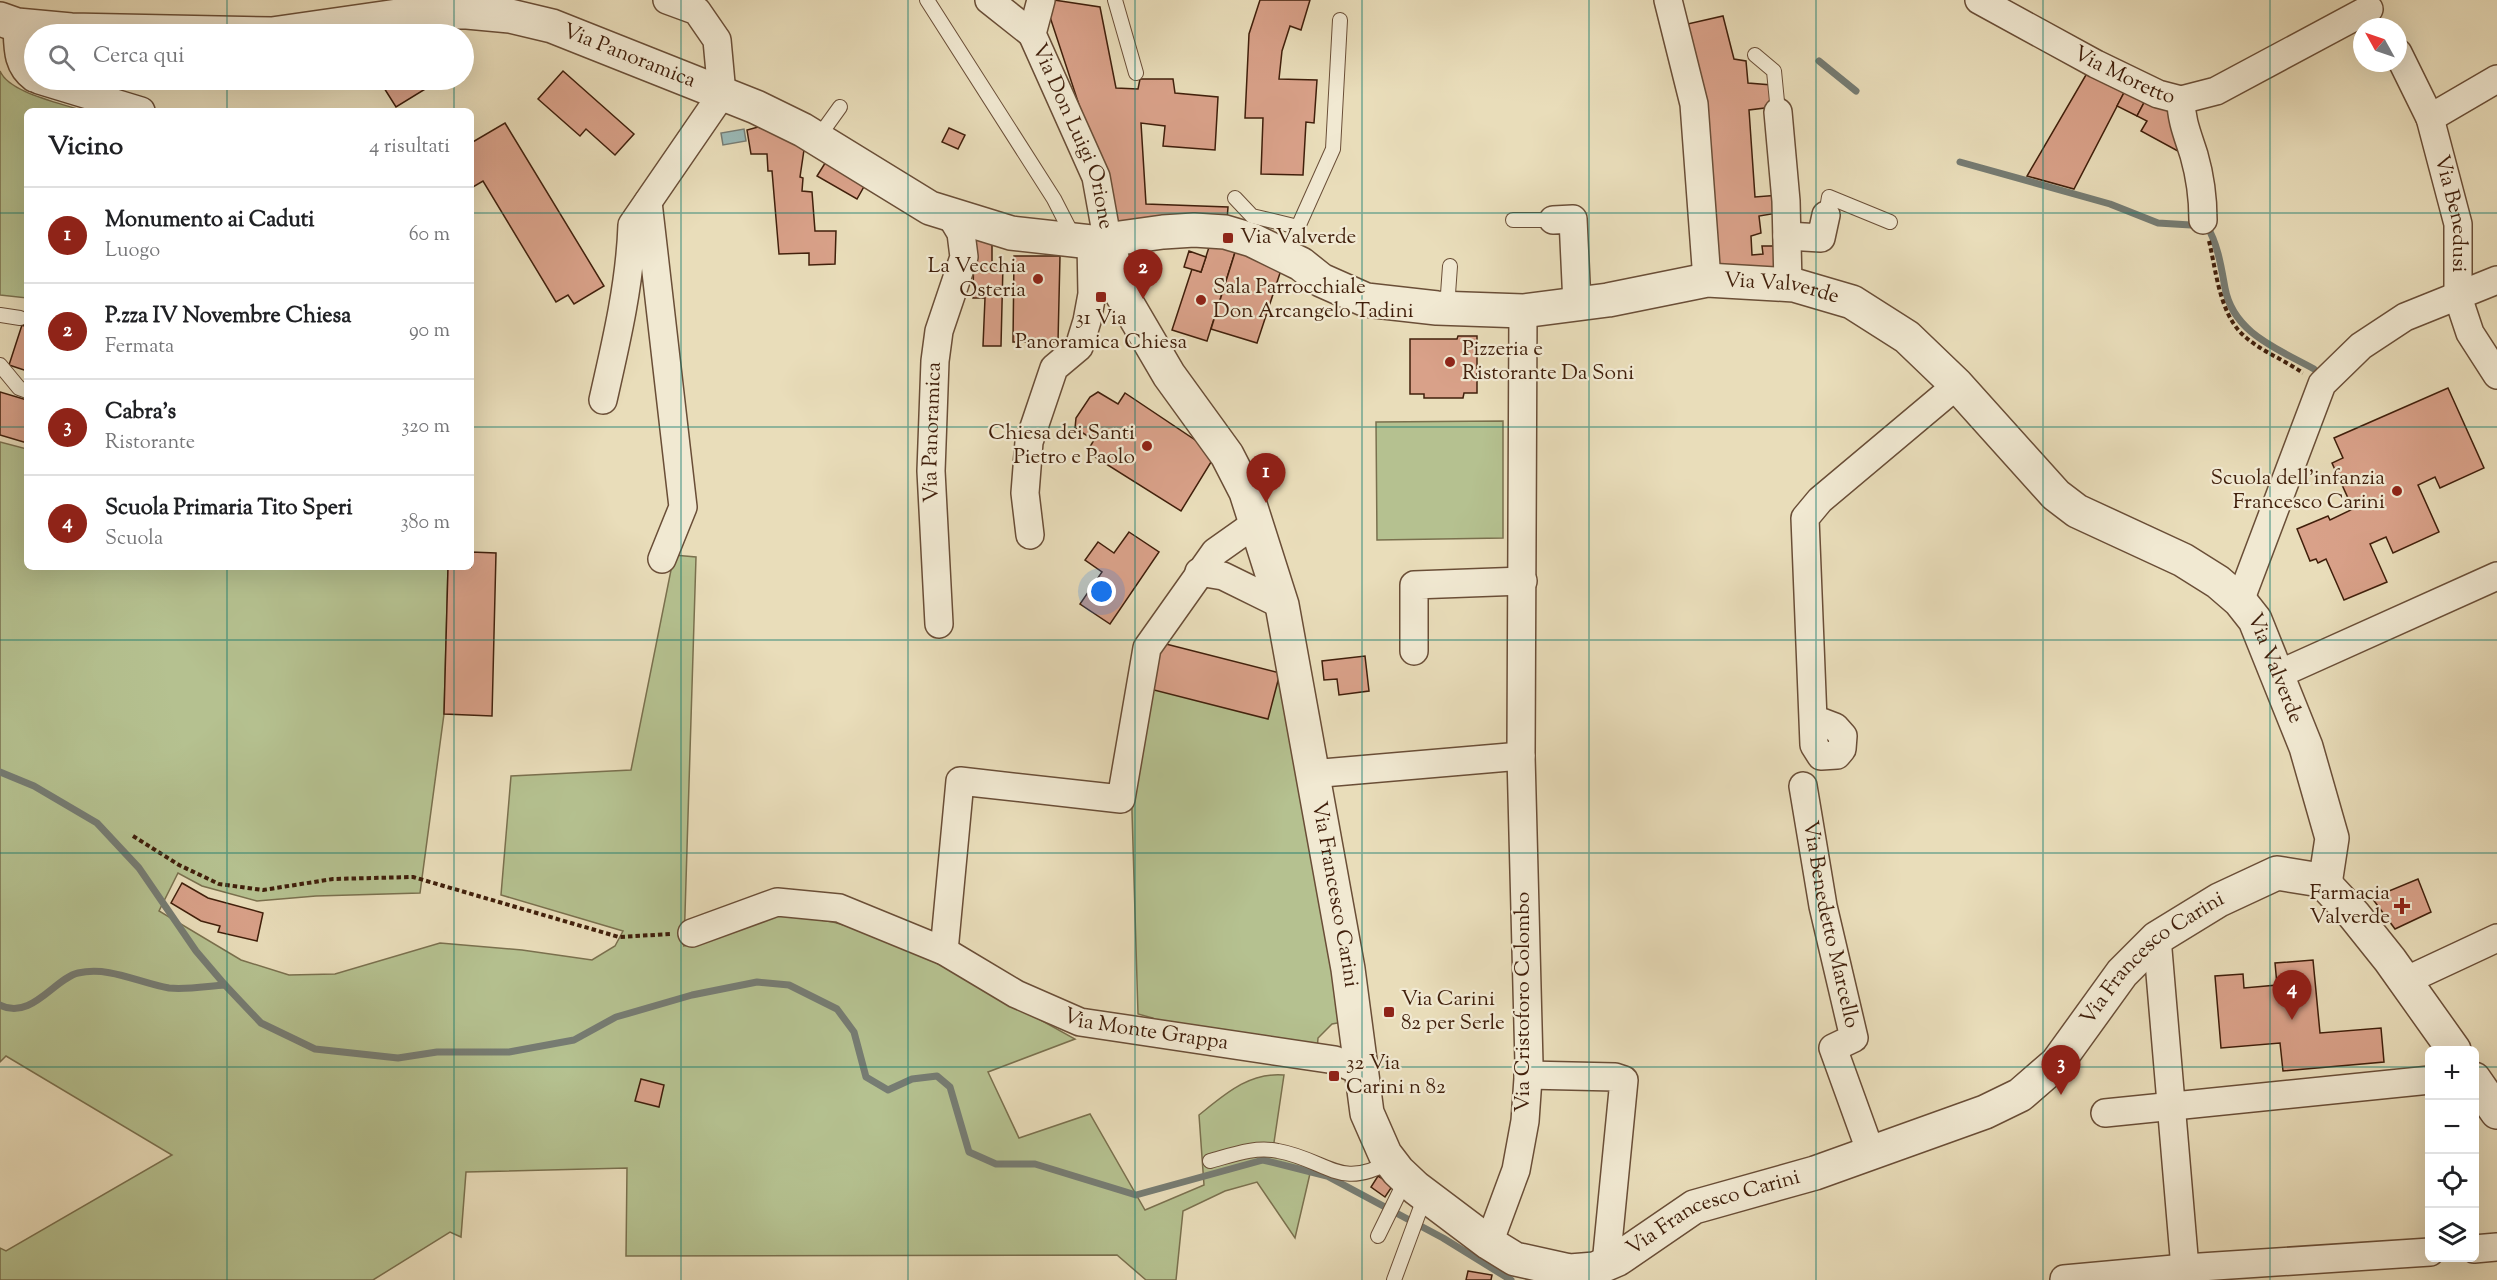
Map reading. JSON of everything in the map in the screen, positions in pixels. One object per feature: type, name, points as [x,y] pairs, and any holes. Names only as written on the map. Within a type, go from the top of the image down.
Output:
[{"type":"street","name":"Via Panoramica","points":[[603,400],[618,333],[631,249],[632,225],[722,94],[717,40],[697,11],[667,0]]},
{"type":"street","points":[[989,0],[1032,34]]},
{"type":"street","name":"Via Don Luigi Orione","points":[[1030,535],[1025,493],[1029,442],[1054,368],[1079,347],[1088,321],[1092,294],[1091,240],[1096,177],[1032,34],[1041,0]]},
{"type":"street","points":[[1668,0],[1694,104],[1707,280]]},
{"type":"street","name":"Via Moretto","points":[[1979,0],[2096,64],[2158,94],[2181,100],[2216,91],[2371,12]]},
{"type":"street","name":"Via Panoramica","points":[[342,24],[426,12],[467,12],[510,16],[552,26],[766,112],[818,139],[930,208],[1011,232],[1091,240]]},
{"type":"street","name":"Via Panoramica","points":[[8,22],[24,24]]},
{"type":"street","points":[[8,22],[24,69]]},
{"type":"street","name":"Via Benedusi","points":[[2407,71],[2430,118],[2458,224],[2458,297],[2470,333],[2497,375]]},
{"type":"street","points":[[2430,118],[2497,79]]},
{"type":"street","points":[[72,90],[131,108]]},
{"type":"street","points":[[2181,100],[2181,117],[2194,154],[2203,199],[2204,226]]},
{"type":"street","points":[[1778,112],[1788,284]]},
{"type":"street","points":[[648,202],[683,507],[662,559]]},
{"type":"street","name":"Via Panoramica","points":[[939,624],[931,471],[934,361],[939,331],[964,257],[961,233],[949,213]]},
{"type":"street","points":[[1787,236],[1821,238],[1826,215]]},
{"type":"street","points":[[1553,220],[1573,219],[1577,304]]},
{"type":"street","name":"Via Valverde","points":[[1091,240],[1194,230],[1225,232],[1252,240],[1292,242],[1301,264],[1321,280],[1366,300],[1447,308],[1523,311],[1577,304],[1707,280],[1788,284],[1852,302],[1907,337],[1957,385],[2056,495],[2077,511],[2183,560],[2218,582],[2240,601],[2256,620],[2306,747],[2332,837],[2325,884]]},
{"type":"street","name":"Via Francesco Carini","points":[[1091,240],[1120,294],[1169,375],[1227,455],[1246,492],[1282,605],[1348,969],[1367,1113],[1408,1188],[1508,1262],[1570,1271],[1595,1269],[1618,1258],[1694,1207],[1815,1173],[1985,1113],[2020,1095],[2057,1063],[2122,973],[2157,938],[2219,900],[2277,873],[2314,879],[2325,884]]},
{"type":"street","points":[[2240,601],[2322,384],[2361,346],[2405,317],[2497,280]]},
{"type":"street","name":"Via Cristoforo Colombo","points":[[1508,1262],[1516,1170],[1525,1121],[1528,1075],[1521,756],[1523,311]]},
{"type":"street","points":[[1814,719],[1805,518],[1820,500],[1957,385]]},
{"type":"street","points":[[944,951],[960,781],[1121,799],[1147,648],[1215,552],[1256,523]]},
{"type":"street","points":[[1199,572],[1223,576],[1282,605]]},
{"type":"street","points":[[2279,674],[2497,576]]},
{"type":"street","points":[[1414,651],[1414,585],[1522,581]]},
{"type":"street","points":[[1311,774],[1521,756]]},
{"type":"street","name":"Via Benedetto Marcello","points":[[1803,786],[1823,906],[1854,1038],[1833,1048],[1871,1153]]},
{"type":"street","points":[[2325,884],[2354,915],[2451,1046]]},
{"type":"street","name":"Via Monte Grappa","points":[[692,933],[777,902],[839,908],[944,951],[1016,994],[1080,1022],[1335,1060],[1360,1071]]},
{"type":"street","points":[[2157,938],[2185,1268]]},
{"type":"street","points":[[2405,981],[2497,938]]},
{"type":"street","points":[[1528,1075],[1615,1077],[1624,1080],[1606,1264]]},
{"type":"street","points":[[2105,1113],[2425,1081]]},
{"type":"street","points":[[2479,1085],[2497,1112]]},
{"type":"street","points":[[2479,1249],[2497,1247]]},
{"type":"street","points":[[2064,1279],[2185,1268],[2306,1270],[2425,1253]]},
{"type":"lane","points":[[927,0],[1054,200],[1091,240]]},
{"type":"lane","points":[[1116,0],[1137,73]]},
{"type":"lane","points":[[1235,198],[1252,216],[1292,242],[1333,149],[1340,20]]},
{"type":"lane","points":[[1755,55],[1774,71],[1778,112]]},
{"type":"lane","points":[[818,139],[840,107]]},
{"type":"lane","points":[[1826,215],[1829,197],[1890,222]]},
{"type":"lane","points":[[1513,220],[1553,220]]},
{"type":"lane","points":[[1447,308],[1450,266]]},
{"type":"lane","points":[[0,315],[20,318]]},
{"type":"lane","points":[[0,365],[19,388],[24,390]]},
{"type":"lane","points":[[1210,1161],[1256,1149],[1278,1150],[1311,1160],[1340,1174],[1360,1175],[1408,1188]]},
{"type":"lane","points":[[1378,1236],[1387,1217],[1408,1188]]},
{"type":"lane","points":[[1394,1280],[1412,1232],[1408,1188]]},
{"type":"path","points":[[2204,226],[2227,311],[2233,323],[2256,345],[2306,374]]},
{"type":"path","points":[[133,836],[179,865],[219,884],[263,890],[333,879],[413,877],[619,937],[692,933]]},
{"type":"green space","points":[[0,71],[5,79],[24,91],[73,108],[24,108],[24,298],[0,295]]},
{"type":"green space","points":[[1503,421],[1503,538],[1377,540],[1376,422]]},
{"type":"green space","points":[[0,442],[24,448],[24,570],[448,570],[444,714],[420,893],[316,896],[257,901],[202,886],[178,873],[159,911],[241,960],[289,975],[335,974],[440,943],[522,950],[592,960],[615,946],[623,931],[501,895],[511,776],[631,770],[674,555],[696,557],[684,946],[778,913],[833,922],[894,939],[1075,1039],[988,1072],[1019,1138],[1090,1114],[1145,1210],[1204,1185],[1199,1115],[1228,1092],[1260,1077],[1284,1075],[1272,1156],[1312,1165],[1295,1238],[1257,1182],[1225,1191],[1183,1211],[1176,1280],[1146,1280],[1117,1255],[626,1256],[627,1168],[466,1172],[461,1237],[450,1232],[373,1280],[0,1280],[0,1248],[6,1251],[172,1155],[6,1056],[0,1062]]},
{"type":"green space","points":[[1286,675],[1343,1022],[1332,1024],[1318,1038],[1317,1051],[1155,1025],[1153,1018],[1138,1014],[1131,778],[1150,689]]},
{"type":"water","points":[[744,129],[746,141],[723,145],[721,133]]},
{"type":"building","points":[[1054,0],[1100,7],[1116,88],[1138,89],[1140,79],[1173,79],[1175,93],[1218,97],[1215,150],[1163,146],[1165,126],[1141,123],[1146,204],[1228,207],[1227,220],[1118,223],[1050,17]]},
{"type":"building","points":[[1260,0],[1310,0],[1301,30],[1290,26],[1282,51],[1279,79],[1317,80],[1314,123],[1306,122],[1303,175],[1261,174],[1263,118],[1245,118],[1249,34]]},
{"type":"building","points":[[1723,16],[1734,59],[1746,61],[1748,83],[1772,85],[1773,107],[1749,110],[1755,197],[1781,195],[1783,212],[1759,216],[1761,233],[1751,236],[1752,255],[1763,254],[1762,246],[1780,246],[1780,276],[1712,274],[1683,25]]},
{"type":"building","points":[[2090,68],[2127,87],[2074,189],[2027,176]]},
{"type":"building","points":[[563,71],[634,134],[615,155],[586,129],[580,136],[538,99]]},
{"type":"building","points":[[2127,87],[2147,97],[2137,116],[2117,106]]},
{"type":"building","points":[[385,90],[424,90],[396,107]]},
{"type":"building","points":[[2147,97],[2176,112],[2187,156],[2141,131],[2147,121],[2137,116]]},
{"type":"building","points":[[505,123],[604,286],[574,304],[568,295],[556,302],[483,181],[474,186],[474,141]]},
{"type":"building","points":[[758,127],[805,143],[800,177],[803,178],[802,191],[812,192],[815,231],[836,231],[835,264],[809,265],[809,253],[779,254],[772,171],[768,171],[767,154],[751,154],[747,130]]},
{"type":"building","points":[[949,128],[965,135],[958,149],[942,142]]},
{"type":"building","points":[[827,160],[866,183],[857,199],[817,176]]},
{"type":"building","name":"Sala Parrocchiale Don Arcangelo Tadini","points":[[1212,238],[1237,246],[1207,341],[1172,330],[1192,269],[1201,272]]},
{"type":"building","points":[[974,239],[992,239],[992,264],[1003,264],[1001,346],[983,346],[985,298],[973,298]]},
{"type":"building","points":[[1237,246],[1284,261],[1257,343],[1211,329]]},
{"type":"building","points":[[1189,251],[1206,257],[1201,272],[1184,267]]},
{"type":"building","points":[[1014,256],[1060,256],[1058,342],[1013,342]]},
{"type":"building","points":[[22,325],[24,326],[24,370],[9,365]]},
{"type":"building","points":[[1458,336],[1477,336],[1477,393],[1464,393],[1463,398],[1424,398],[1424,394],[1410,394],[1410,339],[1457,339]]},
{"type":"building","points":[[2448,388],[2484,468],[2440,488],[2435,477],[2418,485],[2439,532],[2393,553],[2386,537],[2370,544],[2387,582],[2344,600],[2326,559],[2318,563],[2316,559],[2310,561],[2297,529],[2328,516],[2330,520],[2353,509],[2332,463],[2343,458],[2334,438]]},
{"type":"building","points":[[0,392],[24,399],[24,442],[0,435]]},
{"type":"building","name":"Chiesa dei Santi Pietro e Paolo","points":[[1098,392],[1118,404],[1125,393],[1216,454],[1181,511],[1087,452],[1094,440],[1075,428],[1076,418],[1090,397]]},
{"type":"building","points":[[1129,532],[1159,552],[1110,624],[1080,604],[1102,572],[1085,560],[1098,542],[1114,553]]},
{"type":"building","points":[[474,552],[496,553],[492,716],[444,714],[448,570],[474,570]]},
{"type":"building","points":[[1162,643],[1280,673],[1268,719],[1150,689]]},
{"type":"building","points":[[1365,656],[1369,691],[1339,695],[1337,679],[1324,680],[1322,661]]},
{"type":"building","points":[[2418,879],[2431,912],[2395,929],[2372,898]]},
{"type":"building","points":[[182,883],[208,898],[263,913],[257,941],[218,932],[220,926],[201,921],[171,903]]},
{"type":"building","points":[[2313,960],[2320,1033],[2381,1028],[2384,1062],[2283,1071],[2280,1043],[2221,1048],[2215,976],[2243,974],[2244,988],[2277,985],[2275,963]]},
{"type":"building","points":[[641,1079],[664,1085],[659,1107],[635,1101]]},
{"type":"building","points":[[1378,1176],[1393,1185],[1385,1197],[1371,1187]]},
{"type":"building","points":[[1468,1271],[1492,1275],[1491,1280],[1466,1280]]},
{"type":"waterway","points":[[1819,61],[1856,91]]},
{"type":"waterway","points":[[1960,162],[2110,204],[2158,223],[2207,226],[2216,248],[2230,304],[2237,317],[2259,338],[2314,369]]},
{"type":"waterway","points":[[0,772],[34,786],[97,823],[139,868],[196,951],[225,985]]},
{"type":"waterway","points":[[0,1005],[11,1008],[22,1007],[42,997],[69,976],[90,971],[113,973],[169,988],[225,985],[261,1023],[315,1049],[398,1058],[437,1052],[509,1052],[574,1040],[616,1017],[692,995],[757,982],[789,985],[837,1009],[854,1032],[866,1077],[888,1090],[912,1079],[937,1076],[950,1087],[969,1152],[996,1164],[1035,1164],[1136,1195],[1263,1160],[1327,1176],[1443,1238],[1511,1280]]},
{"type":"place","name":"Via Valverde","points":[[1228,238]]},
{"type":"place","name":"La Vecchia Osteria","points":[[1038,279]]},
{"type":"place","name":"31 Via Panoramica Chiesa","points":[[1101,297]]},
{"type":"place","name":"P.zza IV Novembre Chiesa","points":[[1143,299]]},
{"type":"place","name":"Sala Parrocchiale Don Arcangelo Tadini","points":[[1201,300]]},
{"type":"place","name":"Pizzeria e Ristorante Da Soni","points":[[1450,362]]},
{"type":"place","name":"Chiesa dei Santi Pietro e Paolo","points":[[1147,446]]},
{"type":"place","name":"Scuola dell'infanzia Francesco Carini","points":[[2397,491]]},
{"type":"place","name":"Monumento ai Caduti","points":[[1266,503]]},
{"type":"place","name":"Farmacia Valverde","points":[[2402,906]]},
{"type":"place","name":"Via Carini 82 per Serle","points":[[1389,1012]]},
{"type":"place","name":"Scuola Primaria Tito Speri","points":[[2292,1020]]},
{"type":"place","name":"32 Via Carini n 82","points":[[1334,1076]]},
{"type":"place","name":"Cabra's","points":[[2061,1095]]}]
